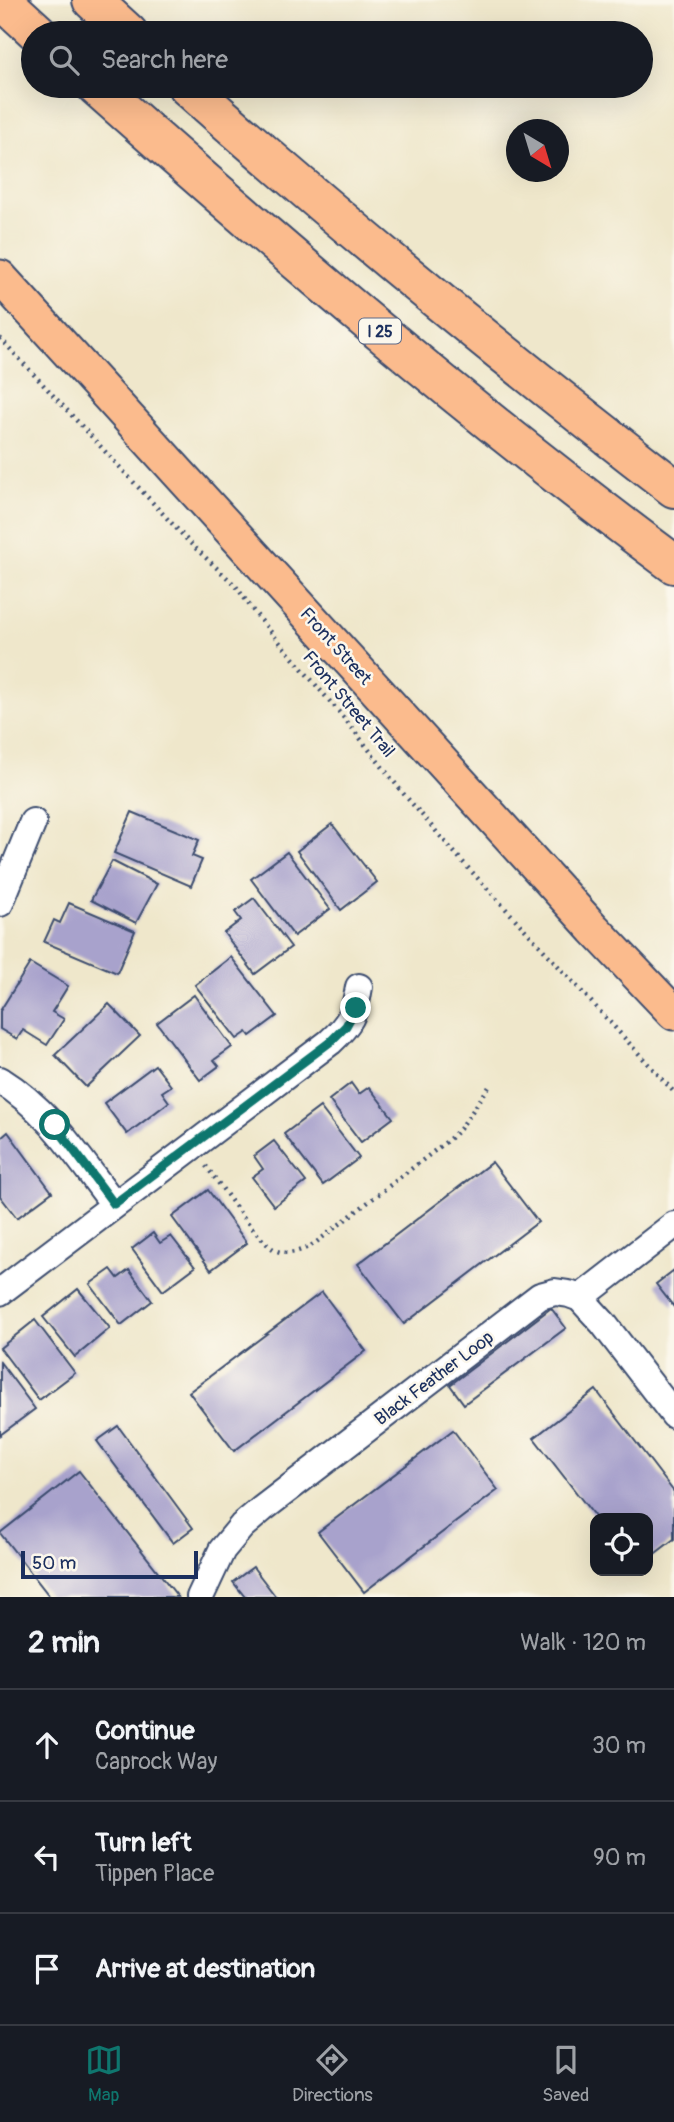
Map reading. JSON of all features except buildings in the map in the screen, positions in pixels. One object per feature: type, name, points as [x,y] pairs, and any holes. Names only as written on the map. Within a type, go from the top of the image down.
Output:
[{"type":"highway","points":[[2,0],[25,21]]},
{"type":"highway","points":[[92,0],[115,21]]},
{"type":"highway","name":"I 25","points":[[109,98],[175,157],[499,429],[674,564]]},
{"type":"highway","points":[[201,98],[442,305],[674,488]]},
{"type":"main road","name":"Front Street","points":[[0,277],[585,919],[674,1013]]},
{"type":"street","points":[[0,903],[33,822]]},
{"type":"street","points":[[0,1293],[339,1034],[356,1008],[359,987]]},
{"type":"street","points":[[0,1080],[14,1088],[55,1125],[114,1204]]},
{"type":"street","points":[[674,1225],[580,1298],[603,1323],[674,1415]]},
{"type":"street","name":"Black Feather Loop","points":[[200,1597],[222,1550],[262,1508],[540,1296],[555,1292],[580,1298]]},
{"type":"path","name":"Front Street Trail","points":[[0,338],[190,543],[236,586],[254,612],[411,802],[674,1092]]},
{"type":"path","points":[[204,1163],[262,1240],[277,1251],[298,1253],[314,1244],[446,1142],[460,1129],[491,1084]]},
{"type":"route","points":[[55,1125],[114,1204],[330,1042],[346,1026],[356,1008]]}]
